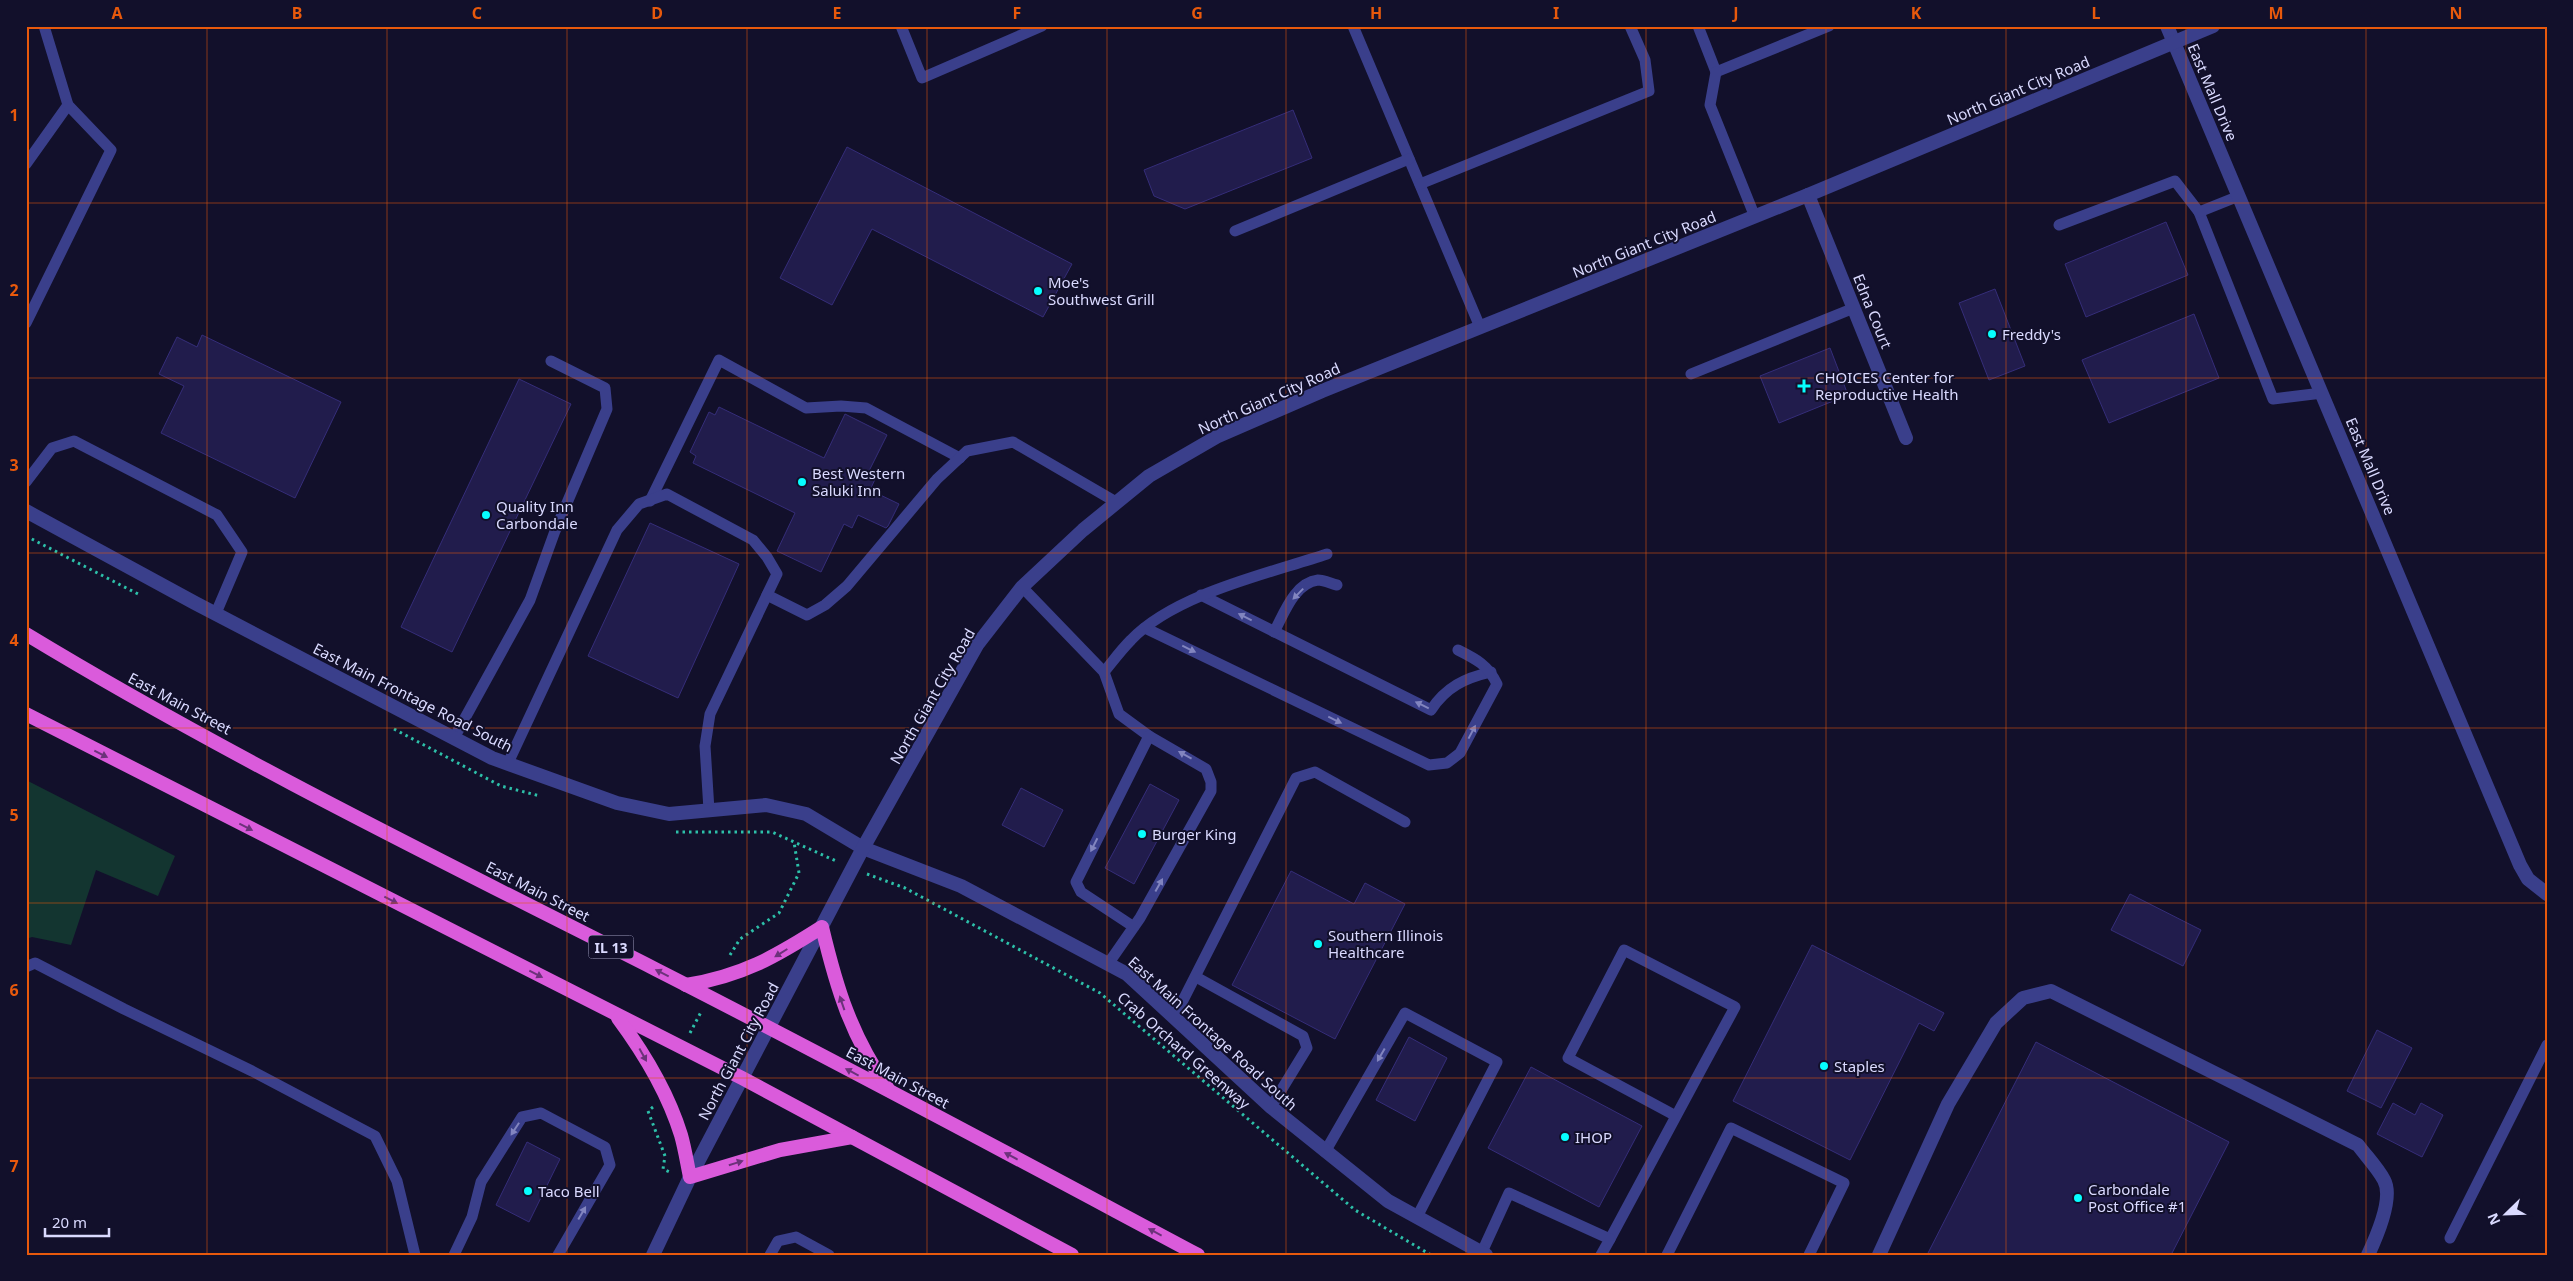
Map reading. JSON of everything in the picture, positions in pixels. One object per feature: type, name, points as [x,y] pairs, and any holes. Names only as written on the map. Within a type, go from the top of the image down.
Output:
[{"type":"highway","name":"East Main Street","points":[[26,634],[101,679],[361,819],[890,1091],[1198,1255]]},
{"type":"highway","points":[[26,714],[742,1078],[1072,1255]]},
{"type":"highway","points":[[686,985],[717,980],[771,959],[822,927],[835,981],[847,1018],[868,1060],[890,1091]]},
{"type":"highway","points":[[616,1015],[638,1046],[671,1106],[682,1136],[689,1179],[780,1150],[852,1137]]},
{"type":"street","name":"East Mall Drive","points":[[2168,26],[2520,866],[2528,880],[2547,894]]},
{"type":"street","name":"North Giant City Road","points":[[653,1255],[689,1179],[863,848],[977,645],[1022,587],[1083,530],[1149,476],[1218,436],[1480,327],[1755,217],[2213,26]]},
{"type":"street","name":"Edna Court","points":[[1808,195],[1906,438]]},
{"type":"street","name":"East Main Frontage Road South","points":[[26,511],[216,614],[454,738],[508,763],[617,803],[669,814],[766,806],[806,814],[863,848],[961,886],[1127,974],[1271,1107],[1325,1152],[1388,1201],[1484,1253]]},
{"type":"street","points":[[1879,1255],[1948,1104],[1996,1023],[2023,998],[2051,991],[2358,1145],[2385,1182],[2385,1202],[2379,1232],[2368,1255]]},
{"type":"lane","points":[[26,323],[111,150],[68,105],[44,26]]},
{"type":"lane","points":[[901,26],[922,78],[1042,26]]},
{"type":"lane","points":[[1353,26],[1480,327]]},
{"type":"lane","points":[[1420,184],[1649,91],[1645,60],[1630,26]]},
{"type":"lane","points":[[1698,26],[1716,72],[1710,106],[1755,217]]},
{"type":"lane","points":[[1716,72],[1829,26]]},
{"type":"lane","points":[[26,164],[68,105]]},
{"type":"lane","points":[[1235,231],[1409,159]]},
{"type":"lane","points":[[2059,225],[2175,181],[2199,212],[2273,399],[2322,393]]},
{"type":"lane","points":[[2199,212],[2239,196]]},
{"type":"lane","points":[[1691,374],[1854,308]]},
{"type":"lane","points":[[650,501],[719,360],[806,408],[841,406],[866,408],[960,458]]},
{"type":"lane","points":[[454,738],[530,600],[555,531],[607,409],[604,388],[551,361]]},
{"type":"lane","points":[[26,482],[52,448],[74,441],[217,515],[242,552],[216,614]]},
{"type":"lane","points":[[767,595],[808,615],[825,605],[847,586],[936,479],[967,451],[1013,442],[1116,502]]},
{"type":"lane","points":[[508,763],[617,530],[639,504],[667,494],[753,540],[767,557],[777,574],[710,714],[705,746],[709,810]]},
{"type":"lane","points":[[1104,672],[1132,639],[1145,628],[1201,595],[1326,554]]},
{"type":"lane","points":[[1274,632],[1295,594],[1308,584],[1320,580],[1337,585]]},
{"type":"lane","points":[[1022,587],[1104,672],[1119,714],[1149,736],[1206,769],[1211,782],[1211,791],[1134,927],[1108,964]]},
{"type":"lane","points":[[1201,595],[1431,710],[1440,696],[1450,687],[1472,677],[1491,672]]},
{"type":"lane","points":[[1145,628],[1429,765],[1447,763],[1460,753],[1497,684],[1491,672],[1480,661],[1458,650]]},
{"type":"lane","points":[[1134,927],[1081,892],[1076,882],[1149,736]]},
{"type":"lane","points":[[1174,1018],[1296,778],[1315,772],[1406,822]]},
{"type":"lane","points":[[1601,1255],[1610,1239],[1676,1116],[1735,1006],[1624,950],[1568,1058],[1676,1116]]},
{"type":"lane","points":[[26,967],[35,963],[252,1071],[375,1136],[397,1181],[415,1255]]},
{"type":"lane","points":[[1196,977],[1303,1036],[1307,1048],[1271,1107]]},
{"type":"lane","points":[[1325,1152],[1405,1013],[1498,1062],[1417,1217]]},
{"type":"lane","points":[[2450,1238],[2547,1046]]},
{"type":"lane","points":[[454,1255],[472,1217],[481,1182],[522,1117],[541,1113],[605,1147],[610,1165],[558,1255]]},
{"type":"lane","points":[[1667,1255],[1731,1128],[1844,1183],[1809,1255]]},
{"type":"lane","points":[[1484,1253],[1510,1193],[1610,1239]]},
{"type":"lane","points":[[770,1255],[778,1241],[796,1237],[829,1255]]},
{"type":"path","points":[[717,980],[740,939],[778,913],[799,873],[794,842]]},
{"type":"path","name":"Crab Orchard Greenway","points":[[905,888],[1100,993],[1354,1210],[1431,1255]]},
{"type":"path","points":[[682,1048],[708,997]]},
{"type":"path","points":[[655,1106],[648,1111],[664,1156],[663,1169],[689,1179]]},
{"type":"green space","points":[[26,780],[175,856],[158,896],[96,870],[71,945],[32,937],[26,939]]},
{"type":"building","points":[[1293,110],[1312,158],[1185,209],[1154,196],[1144,170]]},
{"type":"building","points":[[847,147],[1072,264],[1043,317],[872,229],[832,305],[780,278]]},
{"type":"building","points":[[2166,222],[2188,275],[2086,317],[2065,264]]},
{"type":"building","name":"Freddy's","points":[[1995,289],[2025,366],[1989,380],[1959,303]]},
{"type":"building","points":[[2194,314],[2219,378],[2109,423],[2082,360]]},
{"type":"building","points":[[202,335],[341,402],[295,498],[161,433],[184,386],[159,374],[177,337],[197,347]]},
{"type":"building","name":"CHOICES Center for Reproductive Health","points":[[1830,348],[1848,395],[1779,423],[1760,376]]},
{"type":"building","name":"Quality Inn Carbondale","points":[[519,379],[571,404],[452,652],[401,627]]},
{"type":"building","name":"Best Western Saluki Inn","points":[[719,407],[824,458],[845,414],[887,435],[869,471],[877,475],[870,490],[899,504],[888,526],[886,528],[858,515],[852,528],[844,524],[821,572],[777,551],[795,513],[693,463],[696,456],[690,452],[709,412],[715,415]]},
{"type":"building","points":[[650,523],[739,564],[678,698],[588,656]]},
{"type":"building","name":"Burger King","points":[[1150,784],[1179,800],[1134,884],[1105,868]]},
{"type":"building","points":[[1021,788],[1063,810],[1044,847],[1002,825]]},
{"type":"building","name":"Southern Illinois Healthcare","points":[[1291,871],[1354,904],[1365,883],[1405,904],[1335,1039],[1232,985]]},
{"type":"building","points":[[2130,894],[2201,930],[2183,966],[2111,930]]},
{"type":"building","name":"Staples","points":[[1812,945],[1944,1013],[1934,1031],[1919,1023],[1850,1160],[1733,1101]]},
{"type":"building","points":[[2377,1030],[2412,1048],[2381,1108],[2347,1091]]},
{"type":"building","points":[[1409,1037],[1447,1058],[1415,1121],[1376,1100]]},
{"type":"building","name":"Carbondale Post Office #1","points":[[2036,1042],[2229,1142],[2171,1255],[1927,1255]]},
{"type":"building","name":"IHOP","points":[[1531,1067],[1642,1126],[1599,1207],[1488,1148]]},
{"type":"building","points":[[2393,1103],[2415,1115],[2421,1103],[2443,1115],[2422,1157],[2377,1134]]},
{"type":"building","points":[[527,1142],[560,1159],[529,1222],[496,1205]]},
{"type":"place","name":"Moe's Southwest Grill","points":[[1038,291]]},
{"type":"place","name":"Freddy's","points":[[1992,334]]},
{"type":"place","name":"CHOICES Center for Reproductive Health","points":[[1804,386]]},
{"type":"place","name":"Best Western Saluki Inn","points":[[802,482]]},
{"type":"place","name":"Quality Inn Carbondale","points":[[486,515]]},
{"type":"place","name":"Burger King","points":[[1142,834]]},
{"type":"place","name":"Southern Illinois Healthcare","points":[[1318,944]]},
{"type":"place","name":"Staples","points":[[1824,1066]]},
{"type":"place","name":"IHOP","points":[[1565,1137]]},
{"type":"place","name":"Taco Bell","points":[[528,1191]]},
{"type":"place","name":"Carbondale Post Office #1","points":[[2078,1198]]}]
